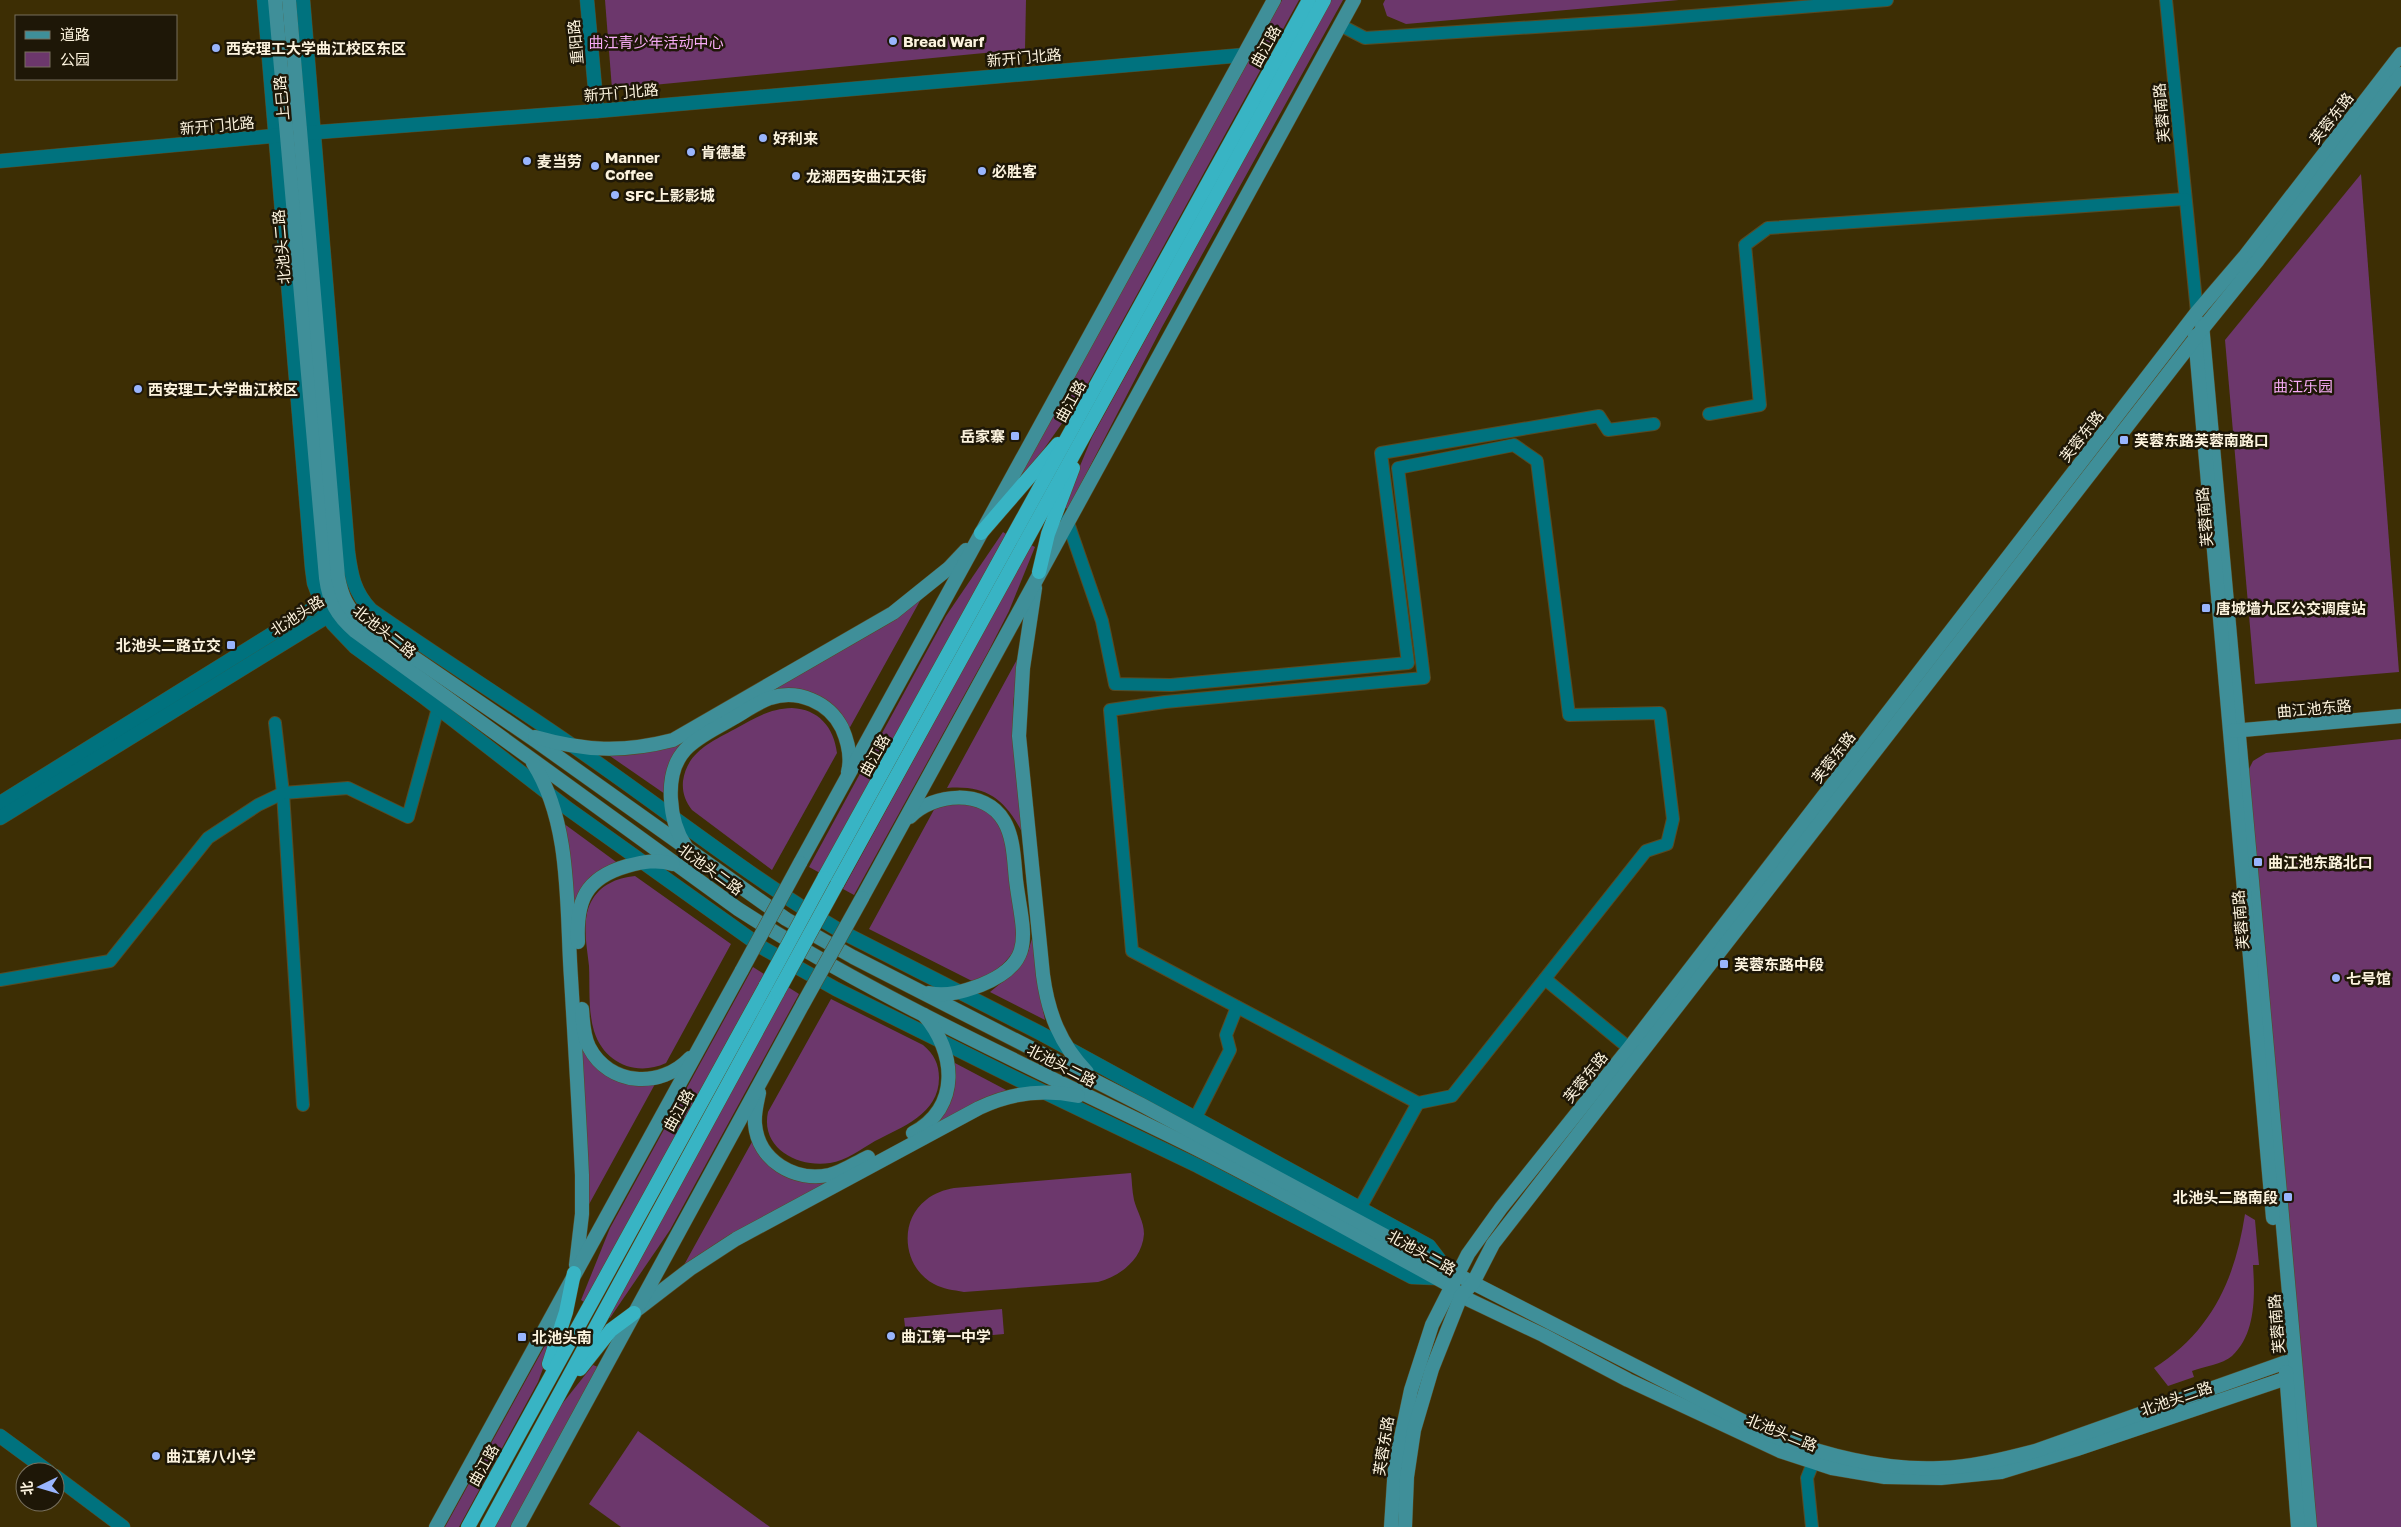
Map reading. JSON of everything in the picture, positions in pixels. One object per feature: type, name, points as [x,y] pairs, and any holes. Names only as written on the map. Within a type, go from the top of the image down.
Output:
[{"type":"highway","name":"曲江路","points":[[1084,422],[1309,0]]},
{"type":"highway","name":"曲江路","points":[[468,1527],[539,1396],[772,988],[1084,422],[1324,0]]},
{"type":"highway","points":[[981,533],[1084,422]]},
{"type":"highway","points":[[1039,572],[1048,534],[1084,422]]},
{"type":"highway","name":"曲江路","points":[[487,1527],[554,1404],[772,988]]},
{"type":"highway","points":[[539,1396],[566,1312],[574,1273]]},
{"type":"highway","points":[[554,1404],[611,1330],[634,1313]]},
{"type":"main road","name":"上巳路","points":[[276,0],[294,134]]},
{"type":"main road","name":"上巳路","points":[[289,0],[294,134]]},
{"type":"main road","name":"曲江路","points":[[436,1527],[1274,0]]},
{"type":"main road","points":[[518,1527],[1067,520],[1354,0]]},
{"type":"main road","name":"芙蓉东路","points":[[1391,1527],[1395,1466],[1411,1390],[1448,1276],[1468,1254],[1501,1208],[1629,1048],[2197,312],[2245,256],[2401,54]]},
{"type":"main road","name":"芙蓉东路","points":[[1405,1527],[1407,1477],[1414,1430],[1432,1369],[1461,1296],[1473,1283],[1493,1244],[2401,74]]},
{"type":"main road","name":"北池头二路","points":[[294,134],[326,578],[331,606],[355,631],[738,909],[795,945],[917,1010],[1099,1102],[1177,1139],[1448,1276],[1473,1283],[1768,1434],[1839,1457],[1898,1467],[1941,1468],[2003,1459],[2035,1451],[2286,1362]]},
{"type":"main road","name":"芙蓉南路","points":[[2197,312],[2204,327],[2234,731],[2298,1527]]},
{"type":"main road","name":"芙蓉南路","points":[[2197,312],[2195,339],[2310,1527]]},
{"type":"main road","points":[[526,734],[595,750],[634,748],[673,740],[893,613],[949,568],[981,533]]},
{"type":"main road","points":[[1039,572],[1023,668],[1019,736],[1045,992],[1053,1020],[1066,1047],[1094,1080]]},
{"type":"main road","name":"北池头二路","points":[[331,606],[349,609],[362,622],[526,734],[786,919],[1094,1080],[1448,1276],[1461,1296],[1543,1335],[1628,1380],[1780,1451],[1813,1463],[1885,1477],[1940,1478],[2001,1472],[2077,1449],[2287,1378]]},
{"type":"main road","points":[[692,853],[678,834],[674,818],[672,784],[676,765],[684,751],[697,740],[764,700],[790,696],[809,699],[830,711],[840,724],[849,749],[850,759],[846,779]]},
{"type":"main road","name":"曲江池东路","points":[[2234,731],[2401,716]]},
{"type":"main road","points":[[524,754],[540,775],[550,795],[559,828],[563,858],[583,1194],[574,1273]]},
{"type":"main road","points":[[898,832],[913,814],[924,806],[940,800],[955,798],[972,800],[991,808],[1004,821],[1009,832],[1022,928],[1022,950],[1014,965],[1005,974],[960,992],[933,994],[921,991]]},
{"type":"main road","points":[[681,867],[666,862],[643,863],[615,870],[601,877],[590,888],[581,903],[577,924],[583,1025],[588,1045],[600,1062],[614,1073],[642,1079],[666,1075],[682,1067],[702,1042]]},
{"type":"main road","points":[[763,1077],[755,1123],[760,1141],[768,1156],[780,1166],[796,1173],[811,1176],[829,1175],[844,1169],[932,1121],[942,1106],[949,1087],[948,1066],[940,1041],[927,1019],[917,1010]]},
{"type":"main road","points":[[634,1313],[690,1269],[736,1239],[978,1108],[1002,1098],[1045,1093],[1065,1094],[1099,1102]]},
{"type":"street","points":[[264,0],[294,134],[348,552],[357,593],[371,610],[570,745],[761,881],[815,916],[1066,1047],[1430,1246],[1448,1276],[1412,1277],[1198,1166],[1045,1093],[829,985],[763,948],[550,795],[438,708],[355,647],[332,624],[331,606],[357,593]]},
{"type":"street","points":[[294,134],[303,0]]},
{"type":"street","name":"重阳路","points":[[587,0],[597,111]]},
{"type":"street","points":[[1340,26],[1365,38],[1633,20],[1887,0]]},
{"type":"street","name":"芙蓉南路","points":[[2166,0],[2197,312]]},
{"type":"street","name":"新开门北路","points":[[0,161],[294,134],[597,111],[1244,55]]},
{"type":"street","points":[[1710,414],[1760,404],[1745,245],[1768,228],[2185,198]]},
{"type":"street","points":[[1067,520],[1102,621],[1115,684],[1171,685],[1408,662],[1381,453],[1600,416],[1608,430],[1654,424]]},
{"type":"street","points":[[1514,445],[1537,461],[1569,715],[1660,714],[1673,820],[1667,844],[1646,850],[1545,979],[1452,1096],[1418,1103],[1132,951],[1110,710],[1165,702],[1424,678],[1398,468],[1514,445]]},
{"type":"street","name":"北池头路","points":[[0,803],[331,606]]},
{"type":"street","name":"北池头路","points":[[0,818],[331,606]]},
{"type":"street","points":[[0,980],[110,961],[208,838],[258,805],[283,793],[348,788],[408,817],[438,708]]},
{"type":"street","points":[[275,723],[283,793],[304,1105]]},
{"type":"street","points":[[1545,979],[1629,1048]]},
{"type":"street","points":[[1195,1119],[1230,1050],[1226,1035],[1237,1007]]},
{"type":"street","points":[[1360,1208],[1418,1103]]},
{"type":"street","points":[[0,1436],[35,1462]]},
{"type":"street","points":[[1812,1527],[1807,1478],[1813,1463]]},
{"type":"street","points":[[65,1484],[123,1527]]},
{"type":"green space","name":"曲江青少年活动中心","points":[[605,0],[1026,0],[1025,49],[612,89]]},
{"type":"green space","points":[[1282,0],[1299,0],[1080,398],[1024,477],[1020,476]]},
{"type":"green space","points":[[1331,0],[1343,0],[1162,327],[1068,509],[1063,507],[1092,437]]},
{"type":"green space","points":[[1385,0],[1679,0],[1406,24],[1387,16],[1383,4]]},
{"type":"green space","name":"曲江乐园","points":[[2361,174],[2399,672],[2255,684],[2225,340]]},
{"type":"green space","points":[[1003,532],[1006,534],[820,873],[809,867],[946,616]]},
{"type":"green space","points":[[1031,545],[1035,547],[1009,611],[854,895],[843,889]]},
{"type":"green space","points":[[921,599],[849,729],[847,723],[777,691],[777,688]]},
{"type":"green space","points":[[1019,656],[1013,705],[1023,834],[1002,803],[993,797],[973,789],[947,788]]},
{"type":"green space","points":[[792,708],[810,712],[823,721],[832,735],[837,753],[772,870],[692,810],[684,796],[683,781],[689,762],[709,744],[762,715],[776,710]]},
{"type":"green space","points":[[686,739],[665,794],[610,756],[610,755]]},
{"type":"green space","points":[[2401,739],[2401,1527],[2316,1527],[2248,771],[2253,761],[2266,753]]},
{"type":"green space","points":[[943,804],[978,805],[990,812],[1004,832],[1009,854],[1016,909],[1016,946],[998,968],[972,981],[869,929],[936,806]]},
{"type":"green space","points":[[563,823],[619,864],[573,914]]},
{"type":"green space","points":[[635,876],[731,944],[666,1063],[644,1068],[622,1064],[613,1059],[605,1051],[594,1031],[591,1015],[585,925],[588,909],[599,891],[609,883]]},
{"type":"green space","points":[[1033,935],[1039,990],[1045,1020],[990,992],[1018,969],[1028,952]]},
{"type":"green space","points":[[753,967],[764,974],[584,1302],[581,1300],[610,1228]]},
{"type":"green space","points":[[788,987],[799,994],[670,1230],[610,1318],[607,1316]]},
{"type":"green space","points":[[831,999],[923,1045],[935,1060],[939,1078],[933,1101],[917,1118],[848,1157],[836,1162],[818,1164],[795,1159],[776,1146],[770,1136],[767,1125],[768,1112]]},
{"type":"green space","points":[[579,1046],[586,1053],[655,1084],[587,1208]]},
{"type":"green space","points":[[953,1062],[1008,1091],[937,1125],[934,1124]]},
{"type":"green space","points":[[753,1140],[762,1156],[834,1180],[684,1265]]},
{"type":"green space","points":[[1131,1173],[1134,1200],[1142,1221],[1144,1234],[1139,1252],[1134,1259],[1114,1276],[1098,1282],[964,1292],[934,1284],[924,1277],[910,1256],[908,1232],[911,1220],[917,1209],[926,1200],[939,1192],[954,1188]]},
{"type":"green space","points":[[2245,1214],[2255,1220],[2259,1265],[2253,1265],[2254,1301],[2246,1337],[2240,1347],[2228,1359],[2192,1371],[2194,1377],[2168,1386],[2154,1368],[2174,1354],[2191,1338],[2217,1302],[2235,1261]]},
{"type":"green space","points":[[1002,1309],[1004,1334],[907,1343],[904,1318]]},
{"type":"green space","points":[[548,1340],[552,1344],[538,1382],[459,1527],[445,1527]]},
{"type":"green space","points":[[593,1365],[598,1367],[511,1527],[494,1527],[558,1409]]},
{"type":"green space","points":[[638,1431],[770,1527],[621,1527],[589,1504]]},
{"type":"place","name":"Bread Warf","points":[[893,41]]},
{"type":"place","name":"西安理工大学曲江校区东区","points":[[216,48]]},
{"type":"place","name":"好利来","points":[[763,138]]},
{"type":"place","name":"肯德基","points":[[691,152]]},
{"type":"place","name":"麦当劳","points":[[527,161]]},
{"type":"place","name":"Manner Coffee","points":[[595,166]]},
{"type":"place","name":"必胜客","points":[[982,171]]},
{"type":"place","name":"龙湖西安曲江天街","points":[[796,176]]},
{"type":"place","name":"SFC上影影城","points":[[615,195]]},
{"type":"place","name":"西安理工大学曲江校区","points":[[138,389]]},
{"type":"place","name":"岳家寨","points":[[1015,436]]},
{"type":"place","name":"芙蓉东路芙蓉南路口","points":[[2124,440]]},
{"type":"place","name":"唐城墙九区公交调度站","points":[[2206,608]]},
{"type":"place","name":"北池头二路立交","points":[[231,645]]},
{"type":"place","name":"曲江池东路北口","points":[[2258,862]]},
{"type":"place","name":"芙蓉东路中段","points":[[1724,964]]},
{"type":"place","name":"七号馆","points":[[2336,978]]},
{"type":"place","name":"北池头二路南段","points":[[2288,1197]]},
{"type":"place","name":"曲江第一中学","points":[[891,1336]]},
{"type":"place","name":"北池头南","points":[[522,1337]]},
{"type":"place","name":"曲江第八小学","points":[[156,1456]]}]
